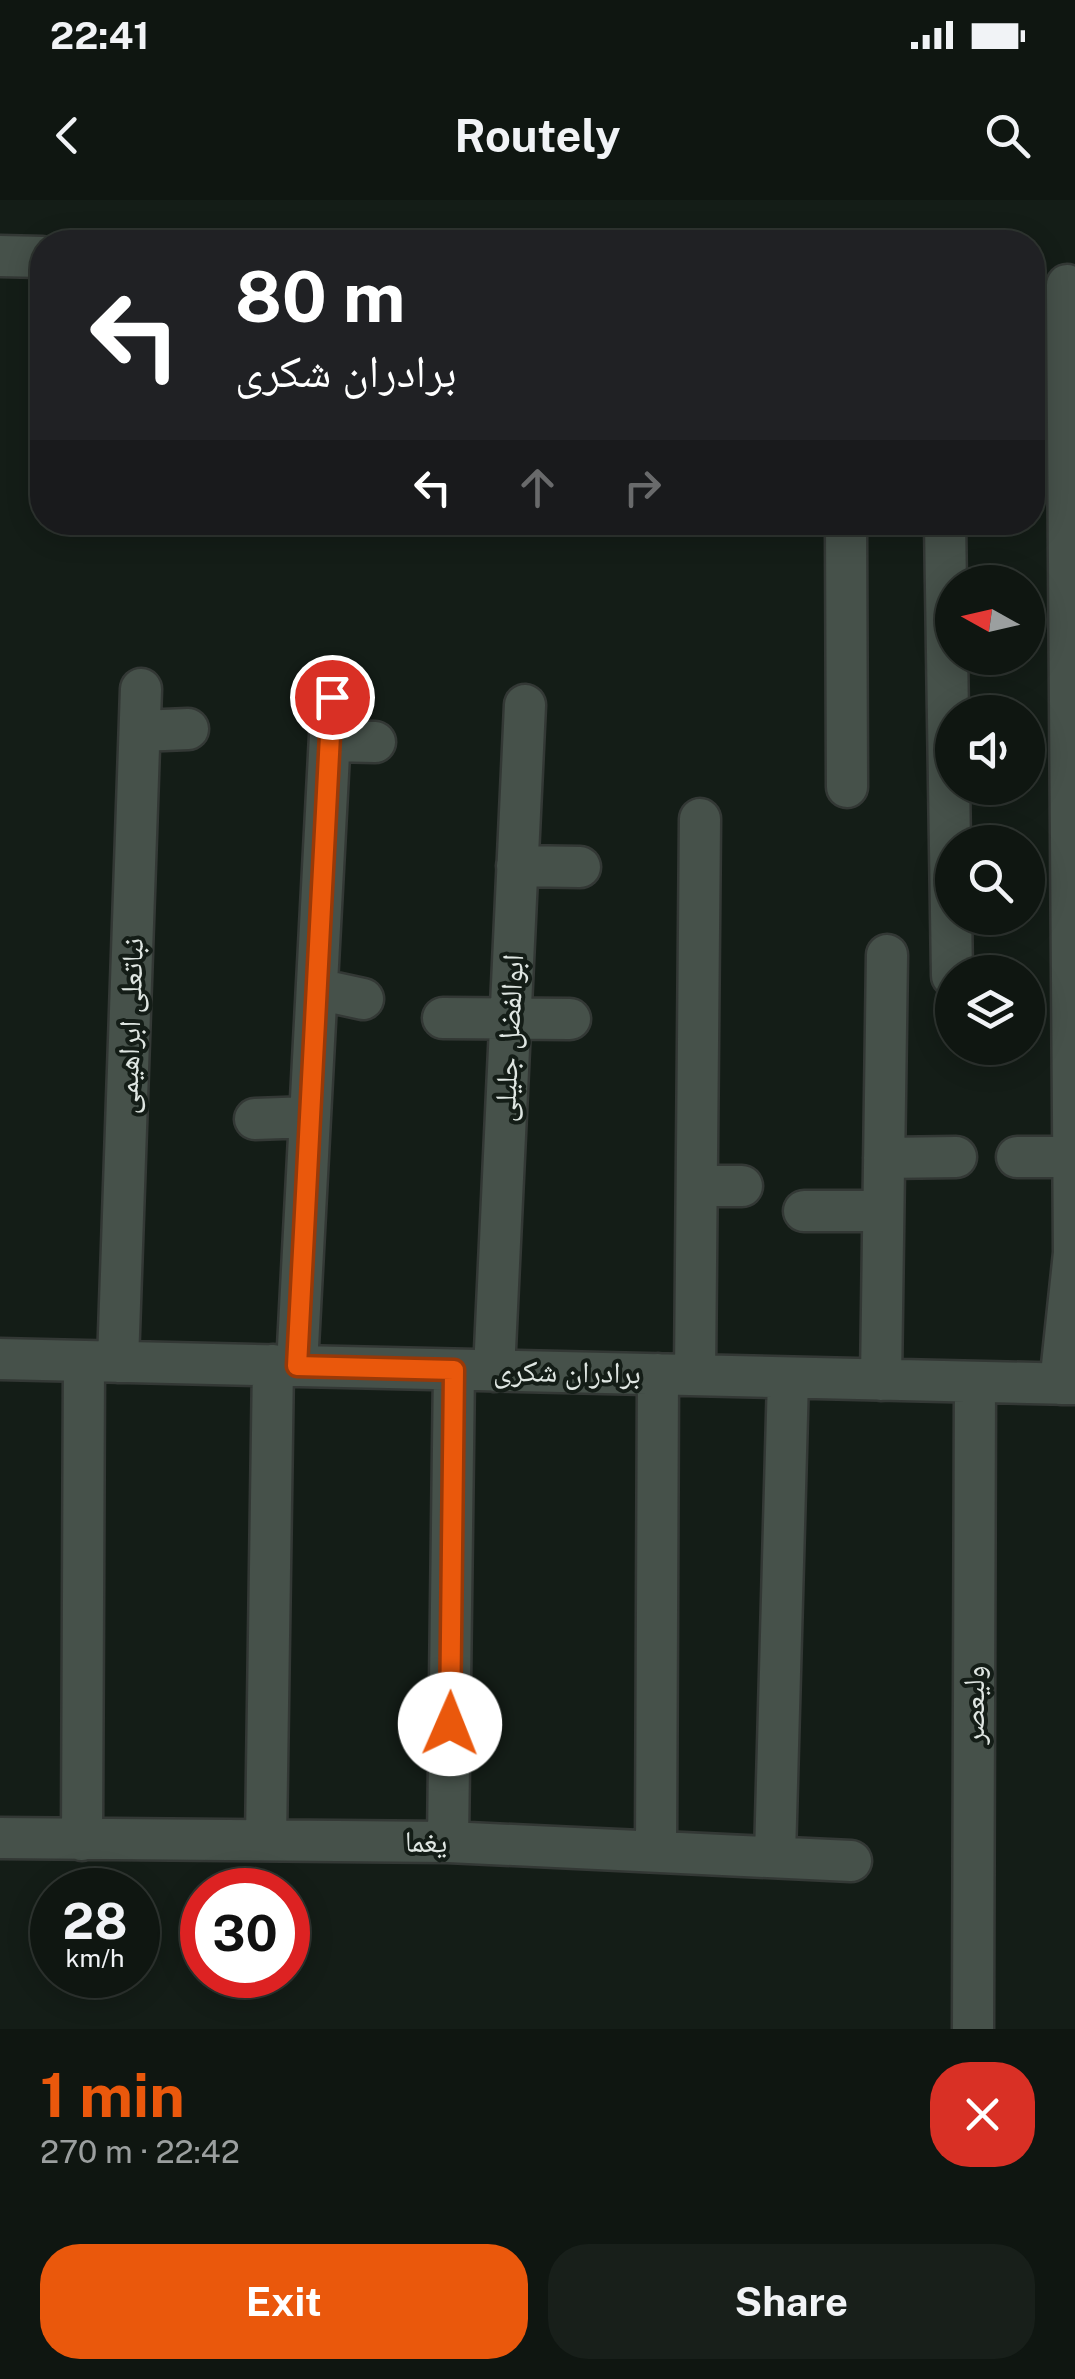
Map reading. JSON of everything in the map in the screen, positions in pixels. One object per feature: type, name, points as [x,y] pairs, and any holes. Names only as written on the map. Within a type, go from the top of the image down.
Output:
[{"type":"street","points":[[0,256],[30,257]]},
{"type":"street","points":[[1058,285],[1074,1178],[1068,1384]]},
{"type":"street","points":[[846,535],[847,786]]},
{"type":"street","points":[[945,535],[952,955]]},
{"type":"street","name":"نباتعلی ابراهیمی","points":[[82,1840],[101,1362],[141,689]]},
{"type":"street","points":[[266,1840],[285,1366],[310,1117],[332,697]]},
{"type":"street","name":"ابوالفضل جلیلی","points":[[494,1371],[524,704]]},
{"type":"street","points":[[140,732],[188,729]]},
{"type":"street","points":[[330,741],[375,742]]},
{"type":"street","points":[[656,1851],[676,1375],[696,1186],[700,819]]},
{"type":"street","points":[[517,866],[580,867]]},
{"type":"street","points":[[881,1380],[887,955]]},
{"type":"street","points":[[316,989],[362,999]]},
{"type":"street","points":[[443,1018],[570,1018]]},
{"type":"street","points":[[256,1119],[310,1117]]},
{"type":"street","points":[[884,1158],[956,1157]]},
{"type":"street","points":[[1017,1157],[1074,1178]]},
{"type":"street","points":[[696,1186],[742,1186]]},
{"type":"street","points":[[804,1211],[883,1211]]},
{"type":"street","name":"برادران شکری","points":[[0,1359],[1068,1384]]},
{"type":"street","points":[[448,1842],[454,1370]]},
{"type":"street","points":[[775,1856],[788,1378]]},
{"type":"street","name":"ولیعصر","points":[[974,1382],[974,2029]]},
{"type":"street","name":"یغما","points":[[0,1838],[448,1842],[850,1861]]},
{"type":"route","points":[[332,697],[297,1366],[454,1370],[450,1724]]}]
